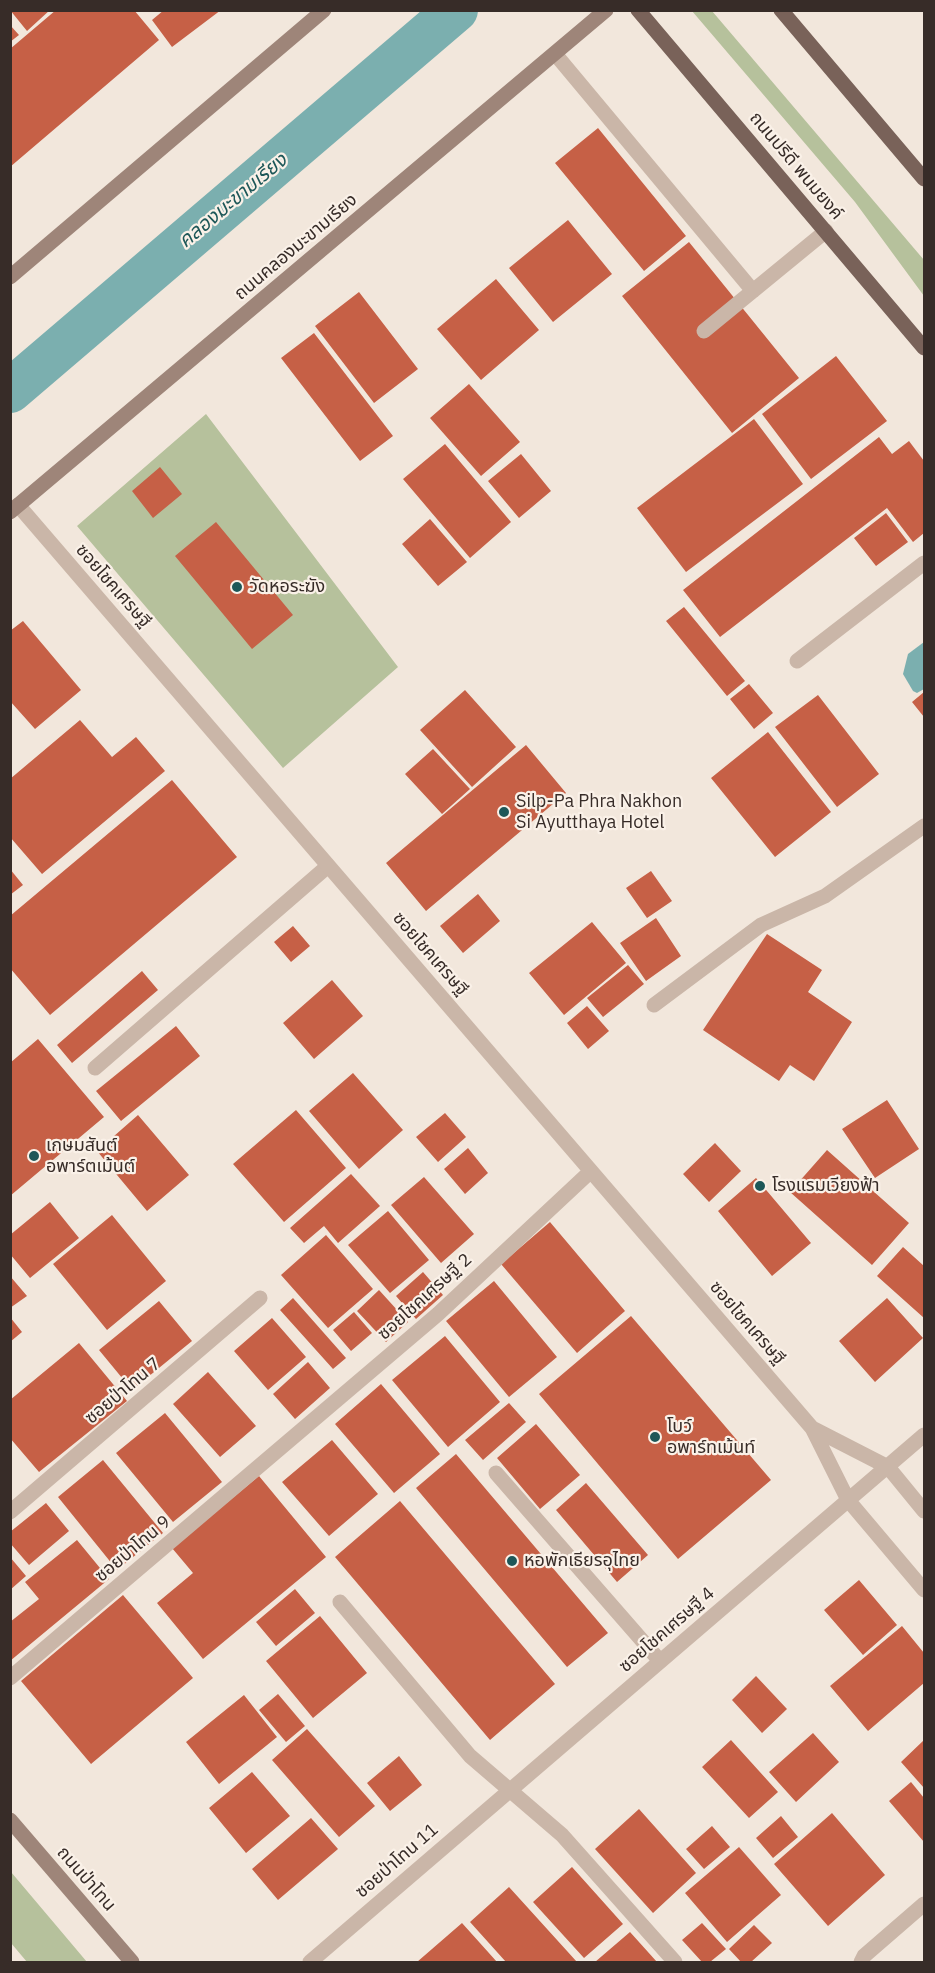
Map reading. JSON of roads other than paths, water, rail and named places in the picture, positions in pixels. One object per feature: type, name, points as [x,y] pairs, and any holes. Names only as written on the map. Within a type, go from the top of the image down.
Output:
[{"type":"main road","name":"ถนนปรีดี พนมยงค์","points":[[638,10],[924,348]]},
{"type":"main road","points":[[781,10],[924,179]]},
{"type":"street","points":[[10,277],[324,10]]},
{"type":"street","name":"ถนนคลองมะขามเรียง","points":[[14,509],[556,55],[606,10]]},
{"type":"street","points":[[556,55],[753,291]]},
{"type":"street","points":[[704,331],[826,231]]},
{"type":"street","name":"ซอยโชคเศรษฐี","points":[[14,509],[328,866],[812,1428],[848,1500],[924,1590]]},
{"type":"street","points":[[797,661],[924,563]]},
{"type":"street","points":[[654,1005],[761,926],[825,896],[924,826]]},
{"type":"street","points":[[95,1068],[328,866]]},
{"type":"street","name":"ซอยโชคเศรษฐี 2","points":[[281,1448],[438,1314],[591,1171]]},
{"type":"street","name":"ซอยป่าโทน 7","points":[[10,1512],[260,1298]]},
{"type":"street","name":"ซอยโชคเศรษฐี","points":[[812,1428],[888,1467],[924,1511]]},
{"type":"street","name":"ซอยโชคเศรษฐี 4","points":[[510,1790],[924,1435]]},
{"type":"street","name":"ซอยป่าโทน 9","points":[[10,1678],[281,1448]]},
{"type":"street","points":[[496,1473],[660,1661]]},
{"type":"street","points":[[340,1602],[470,1756],[561,1835],[675,1962]]},
{"type":"street","name":"ซอยป่าโทน 11","points":[[310,1962],[510,1790]]},
{"type":"street","name":"ถนนป่าโทน","points":[[10,1820],[132,1962]]},
{"type":"street","points":[[861,1962],[864,1956],[924,1904]]},
{"type":"water","points":[[924,642],[924,689],[917,693],[913,691],[903,674],[908,654]]},
{"type":"waterway","name":"คลองมะขามเรียง","points":[[10,391],[456,10]]},
{"type":"place","name":"วัดหอระฆัง","points":[[237,587]]},
{"type":"place","name":"Silp-Pa Phra Nakhon Si Ayutthaya Hotel","points":[[504,812]]},
{"type":"place","name":"เกษมสันต์ อพาร์ตเม้นต์","points":[[34,1156]]},
{"type":"place","name":"โรงแรมเวียงฟ้า","points":[[760,1186]]},
{"type":"place","name":"โบว์ อพาร์ทเม้นท์","points":[[655,1437]]},
{"type":"place","name":"หอพักเธียรอุไทย","points":[[512,1561]]}]
